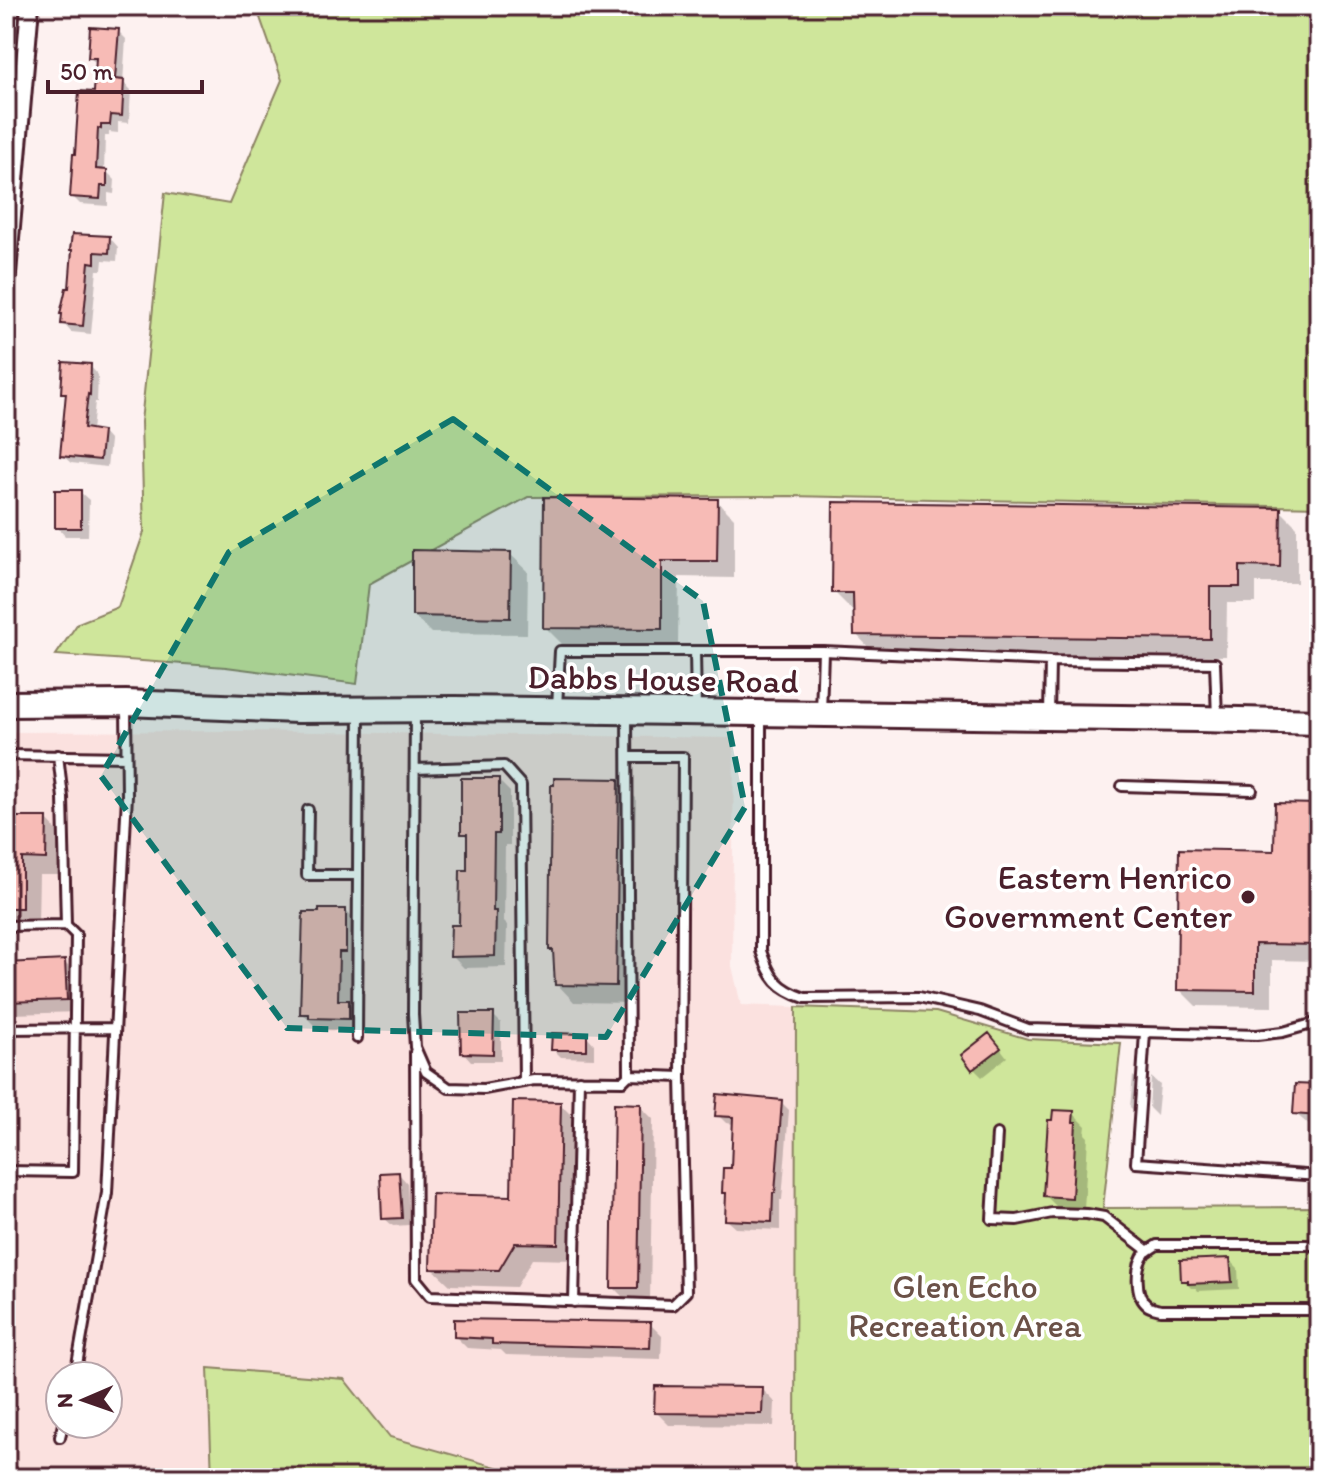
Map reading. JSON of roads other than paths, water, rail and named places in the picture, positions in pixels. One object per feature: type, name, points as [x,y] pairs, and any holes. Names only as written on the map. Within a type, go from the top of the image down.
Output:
[{"type":"street","points":[[6,285],[12,146],[30,6]]},
{"type":"street","name":"Dabbs House Road","points":[[6,704],[126,703],[297,710],[1319,722]]},
{"type":"lane","points":[[557,711],[560,651],[823,651],[1050,661],[1215,663],[1217,719]]},
{"type":"lane","points":[[695,651],[696,713]]},
{"type":"lane","points":[[821,715],[823,651]]},
{"type":"lane","points":[[1049,717],[1050,661]]},
{"type":"lane","points":[[78,1360],[107,1193],[127,795],[126,703]]},
{"type":"lane","points":[[357,1038],[359,710]]},
{"type":"lane","points":[[415,710],[413,1014],[416,1279],[430,1296],[673,1305],[686,1292],[681,1077],[683,757],[628,757]]},
{"type":"lane","points":[[415,1047],[426,1072],[449,1088],[484,1089],[534,1080],[623,1081],[629,1075],[627,712]]},
{"type":"lane","points":[[761,714],[761,951],[768,971],[789,993],[805,998],[919,997],[980,1011],[1028,1029],[1257,1035],[1319,1022]]},
{"type":"lane","points":[[6,755],[126,757]]},
{"type":"lane","points":[[6,1171],[73,1172],[76,935],[66,925],[63,798],[58,755]]},
{"type":"lane","points":[[415,769],[504,766],[521,785],[524,1082]]},
{"type":"lane","points":[[1122,786],[1252,790]]},
{"type":"lane","points":[[308,810],[307,875],[358,875]]},
{"type":"lane","points":[[6,926],[66,925]]},
{"type":"lane","points":[[6,1029],[115,1028]]},
{"type":"lane","points":[[1145,1033],[1136,1163],[1319,1176]]},
{"type":"lane","points":[[629,1075],[681,1077]]},
{"type":"lane","points":[[574,1302],[579,1080]]},
{"type":"lane","points":[[997,1134],[992,1219],[1017,1220],[1066,1212],[1104,1217],[1148,1251]]},
{"type":"lane","points":[[1319,1245],[1157,1245],[1140,1261],[1138,1279],[1141,1296],[1148,1307],[1161,1310],[1319,1310]]},
{"type":"place","name":"Eastern Henrico Government Center","points":[[1248,897]]},
{"type":"park label","name":"Glen Echo Recreation Area","points":[[965,1306]]}]
